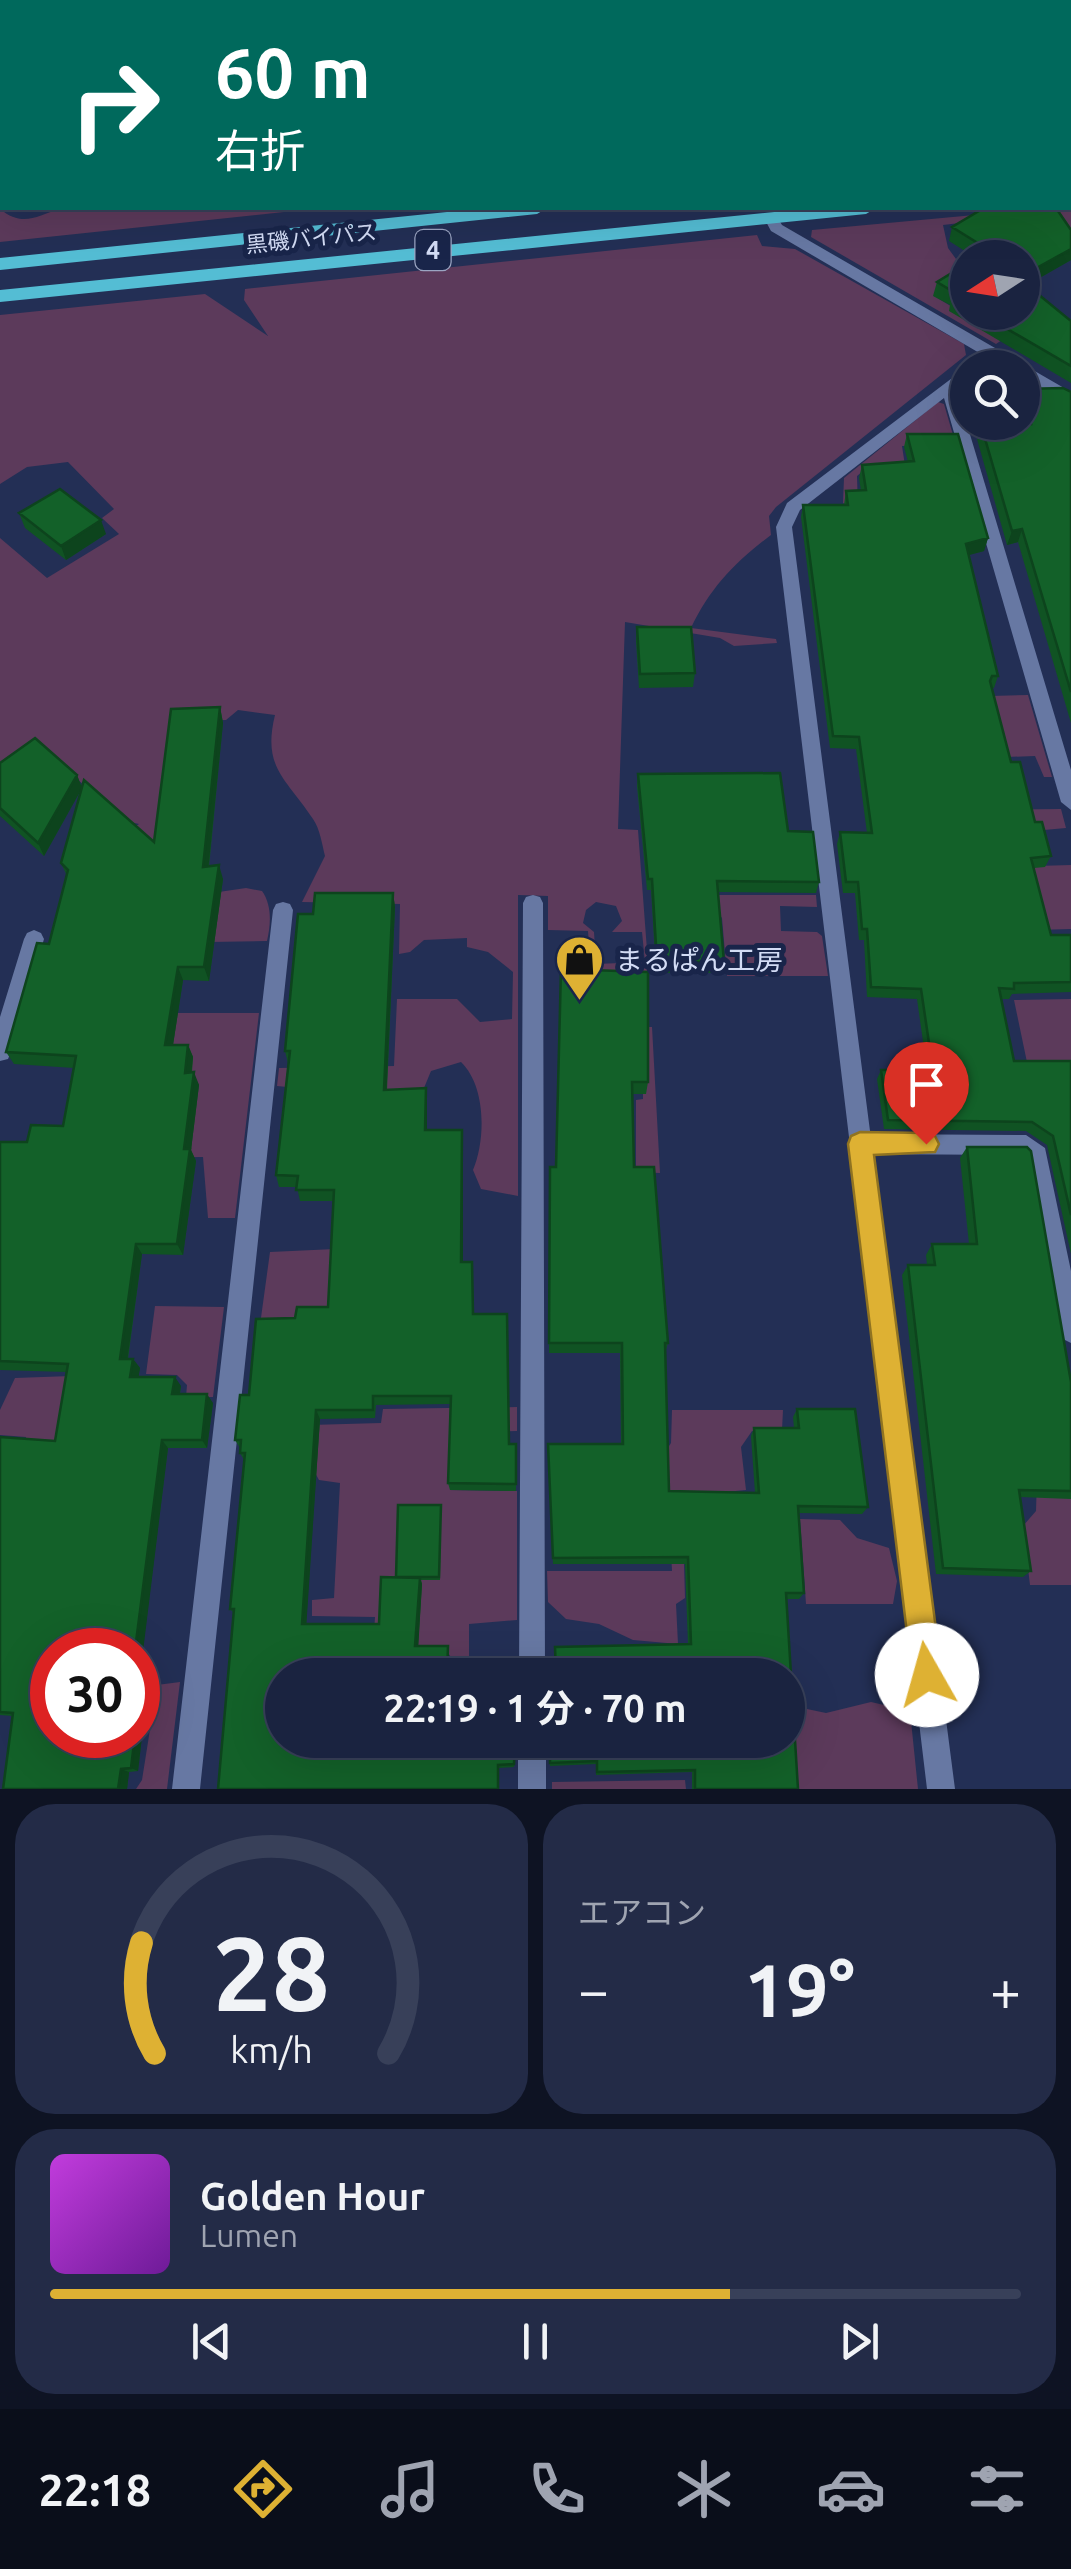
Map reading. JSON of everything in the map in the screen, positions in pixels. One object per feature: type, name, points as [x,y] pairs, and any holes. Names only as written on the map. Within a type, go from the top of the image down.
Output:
[{"type":"highway","name":"黒磯バイパス","points":[[0,264],[518,210]]},
{"type":"highway","name":"黒磯バイパス","points":[[0,296],[847,210]]},
{"type":"street","points":[[770,218],[776,228],[988,350]]},
{"type":"street","points":[[1040,381],[1071,399]]},
{"type":"street","points":[[941,1789],[784,527],[793,507],[948,386],[1071,802]]},
{"type":"street","points":[[532,1658],[533,903]]},
{"type":"street","points":[[186,1789],[283,910]]},
{"type":"street","points":[[0,1052],[34,939]]},
{"type":"street","points":[[860,1144],[1026,1145],[1036,1156],[1071,1331]]},
{"type":"street","points":[[532,1758],[532,1789]]},
{"type":"shaded area","points":[[0,210],[15,218],[37,217],[56,210],[303,210],[0,242]]},
{"type":"shaded area","points":[[1028,210],[1071,210],[1071,230],[1059,226],[1051,212],[943,225],[950,251],[950,291],[934,296],[950,306],[950,317],[811,237],[812,230]]},
{"type":"shaded area","points":[[757,235],[762,246],[795,249],[964,344],[965,350],[950,350],[950,368],[776,507],[769,516],[771,535],[725,577],[706,600],[691,628],[776,639],[777,643],[734,646],[720,638],[625,622],[618,829],[638,830],[649,977],[591,976],[588,931],[548,930],[548,896],[518,895],[518,1196],[481,1189],[473,1170],[482,1129],[479,1099],[461,1062],[431,1071],[419,1100],[277,1086],[279,1068],[394,1066],[397,999],[457,999],[480,1022],[512,1019],[513,972],[488,952],[467,947],[467,938],[424,940],[410,952],[399,954],[400,904],[302,902],[325,856],[315,823],[274,760],[275,715],[238,710],[226,720],[173,722],[212,893],[246,888],[262,891],[270,915],[267,941],[145,943],[77,866],[139,824],[130,822],[42,751],[0,779],[0,538],[47,578],[119,534],[102,518],[114,509],[68,462],[27,467],[0,484],[0,315],[205,294],[268,336],[244,300],[245,289]],"holes":[[[596,902],[616,906],[622,921],[612,932],[642,932],[645,962],[596,964],[594,932],[583,923],[586,910]]]},
{"type":"shaded area","points":[[972,330],[1017,330],[996,344]]},
{"type":"shaded area","points":[[938,402],[944,404],[950,440],[954,440],[962,466],[945,445],[902,446],[906,472],[863,471],[857,476],[858,510],[843,503],[844,478]]},
{"type":"shaded area","points":[[1028,695],[1052,777],[1044,777],[1035,756],[1006,757],[953,697]]},
{"type":"shaded area","points":[[1061,809],[1066,828],[1022,832],[1036,866],[1071,865],[1071,929],[1000,931],[976,810]]},
{"type":"shaded area","points":[[714,895],[816,895],[817,907],[780,906],[781,931],[817,932],[822,936],[828,976],[727,976],[722,918],[714,909]]},
{"type":"shaded area","points":[[1071,999],[1071,1066],[1028,1067],[1014,1000]]},
{"type":"shaded area","points":[[129,1013],[259,1013],[235,1218],[208,1218],[203,1157],[104,1158]]},
{"type":"shaded area","points":[[642,1027],[652,1027],[660,1173],[636,1172],[636,1100],[643,1099]]},
{"type":"shaded area","points":[[335,1249],[386,1312],[260,1325],[270,1252]]},
{"type":"shaded area","points":[[155,1306],[224,1307],[213,1397],[186,1397],[187,1385],[177,1375],[146,1374]]},
{"type":"shaded area","points":[[71,1376],[55,1471],[20,1469],[26,1437],[0,1435],[0,1410],[15,1378]]},
{"type":"shaded area","points":[[517,1407],[517,1431],[451,1433],[450,1490],[517,1491],[517,1620],[469,1624],[469,1658],[452,1658],[443,1646],[373,1647],[375,1617],[312,1616],[312,1600],[334,1598],[340,1483],[319,1480],[308,1460],[310,1425],[381,1423],[383,1409]]},
{"type":"shaded area","points":[[672,1410],[783,1410],[782,1430],[752,1431],[741,1447],[746,1490],[682,1496],[685,1598],[676,1604],[678,1644],[633,1640],[599,1624],[566,1619],[548,1602],[547,1571],[672,1571],[666,1451],[671,1443]]},
{"type":"shaded area","points":[[1071,1430],[1071,1585],[1030,1585],[1023,1526],[1036,1511],[1037,1477]]},
{"type":"shaded area","points":[[800,1519],[840,1520],[857,1538],[889,1548],[897,1581],[893,1604],[806,1604]]},
{"type":"shaded area","points":[[180,1682],[167,1789],[136,1789],[142,1780],[145,1758],[160,1758],[160,1685]]},
{"type":"shaded area","points":[[871,1702],[910,1711],[918,1789],[793,1789],[791,1758],[805,1758],[805,1709],[826,1713]]},
{"type":"shaded area","points":[[685,1780],[686,1789],[552,1789],[552,1782]]},
{"type":"building","points":[[981,210],[1057,210],[1071,230],[1071,249],[1040,266],[1040,240],[973,240],[952,227]]},
{"type":"building","points":[[950,274],[950,290],[937,282]]},
{"type":"building","points":[[1040,296],[1071,321],[1071,366],[1009,330],[1040,330]]},
{"type":"building","points":[[1063,388],[1071,392],[1071,692],[1022,529],[1012,531],[985,440],[1040,440],[1040,389]]},
{"type":"building","points":[[907,434],[950,434],[950,440],[960,440],[988,538],[966,544],[998,676],[992,676],[990,681],[1011,762],[1020,762],[1035,822],[1042,822],[1051,856],[1031,858],[1051,935],[1071,935],[1071,982],[1014,983],[1014,989],[999,988],[1014,1061],[1071,1061],[1071,1215],[1053,1136],[1032,1122],[888,1120],[881,1070],[933,1070],[921,989],[871,987],[867,929],[862,929],[858,882],[846,882],[840,832],[872,833],[859,737],[833,736],[803,505],[848,505],[846,491],[866,490],[862,465],[914,461]]},
{"type":"building","points":[[60,489],[101,520],[61,546],[19,513]]},
{"type":"building","points":[[637,627],[691,627],[695,673],[640,674]]},
{"type":"building","points":[[220,707],[203,867],[219,865],[204,967],[178,967],[165,1045],[188,1045],[185,1073],[194,1072],[184,1149],[190,1149],[177,1244],[136,1244],[120,1359],[133,1359],[130,1377],[175,1377],[172,1394],[207,1394],[202,1440],[162,1440],[138,1628],[30,1628],[30,1758],[132,1758],[131,1768],[121,1769],[118,1789],[3,1789],[13,1713],[0,1712],[0,1437],[55,1441],[68,1364],[0,1361],[0,1142],[27,1142],[31,1125],[63,1126],[76,1056],[6,1052],[37,943],[49,944],[68,870],[61,863],[84,780],[154,842],[171,709]]},
{"type":"building","points":[[35,738],[77,775],[38,843],[0,808],[0,763]]},
{"type":"building","points":[[780,773],[788,831],[813,832],[819,882],[717,881],[724,962],[657,962],[652,879],[648,879],[638,774]]},
{"type":"building","points":[[315,893],[393,893],[384,1090],[426,1088],[425,1130],[462,1130],[461,1262],[472,1262],[473,1314],[507,1314],[509,1444],[516,1444],[516,1484],[448,1483],[451,1396],[373,1396],[373,1410],[316,1410],[302,1624],[379,1624],[381,1577],[420,1578],[415,1646],[448,1646],[448,1658],[265,1658],[265,1758],[514,1758],[514,1764],[498,1765],[498,1789],[218,1789],[245,1453],[240,1453],[241,1440],[235,1440],[240,1395],[249,1395],[256,1319],[295,1318],[297,1307],[328,1307],[334,1190],[296,1190],[298,1176],[276,1175],[290,1051],[285,1051],[298,914],[313,914]]},
{"type":"building","points":[[561,969],[648,972],[648,1082],[632,1082],[634,1167],[654,1167],[668,1343],[669,1491],[759,1493],[754,1428],[799,1428],[797,1409],[855,1409],[868,1507],[798,1506],[804,1593],[786,1593],[790,1658],[555,1658],[555,1647],[691,1644],[688,1557],[553,1558],[548,1444],[623,1444],[622,1343],[549,1343],[550,1167],[556,1167]]},
{"type":"building","points":[[967,1147],[1027,1147],[1031,1151],[1071,1382],[1071,1491],[1019,1490],[1031,1571],[943,1568],[908,1265],[935,1265],[932,1244],[977,1244]]},
{"type":"building","points":[[398,1505],[441,1505],[439,1577],[396,1577]]},
{"type":"building","points":[[550,1758],[796,1758],[798,1789],[695,1789],[695,1770],[597,1772],[597,1761],[550,1763]]},
{"type":"place","name":"まるぱん工房","points":[[580,1002]]},
{"type":"route","points":[[926,1144],[860,1144],[927,1675]]}]
